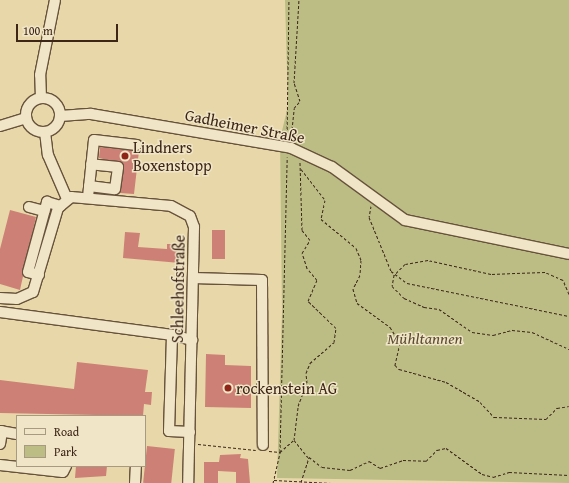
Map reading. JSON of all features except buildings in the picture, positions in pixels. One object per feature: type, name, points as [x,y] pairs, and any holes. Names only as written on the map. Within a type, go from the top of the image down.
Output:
[{"type":"street","points":[[41,98],[40,75],[55,0]]},
{"type":"street","points":[[41,98],[54,103],[60,116],[57,125],[45,132],[35,130],[26,118],[28,107],[41,98]]},
{"type":"street","name":"Gadheimer Straße","points":[[60,116],[91,114],[289,147],[332,167],[372,199],[405,220],[569,254]]},
{"type":"street","points":[[0,126],[26,118]]},
{"type":"street","points":[[0,298],[26,297],[37,285],[63,202],[48,155],[45,132]]},
{"type":"street","points":[[88,197],[94,140],[138,145]]},
{"type":"street","points":[[89,186],[115,189],[118,167],[91,164]]},
{"type":"street","name":"Schleehofstraße","points":[[44,211],[47,202],[63,202],[88,197],[181,208],[194,227],[188,483]]},
{"type":"street","points":[[29,207],[44,211],[28,272],[40,275]]},
{"type":"street","points":[[193,278],[262,280],[262,449]]},
{"type":"street","points":[[0,312],[152,330],[192,340]]},
{"type":"street","points":[[172,335],[170,431],[190,432]]},
{"type":"street","points":[[0,444],[1,431],[16,434]]},
{"type":"street","points":[[0,465],[16,467]]},
{"type":"street","points":[[18,467],[63,472],[66,467]]},
{"type":"street","points":[[135,483],[136,467]]},
{"type":"path","points":[[273,483],[280,452],[289,147],[289,0]]},
{"type":"path","points":[[289,147],[294,108],[300,101],[294,83],[299,0]]},
{"type":"path","points":[[280,452],[294,440],[298,406],[307,383],[306,373],[310,364],[334,342],[336,328],[308,301],[317,280],[307,268],[302,253],[310,240],[302,230],[300,159]]},
{"type":"path","points":[[301,168],[325,200],[321,219],[356,248],[361,260],[360,275],[353,289],[357,303],[390,327],[400,343],[395,365],[399,369],[446,382],[480,402],[494,418],[546,419],[557,408],[569,406]]},
{"type":"path","points":[[372,199],[369,217],[394,275],[392,286],[404,298],[424,307],[439,309],[472,332],[493,336],[512,330],[532,332],[569,349]]},
{"type":"path","points":[[394,275],[405,264],[428,260],[491,274],[545,272],[563,280],[569,294]]},
{"type":"path","points":[[394,275],[431,289],[569,316]]},
{"type":"path","points":[[294,440],[309,457],[322,467],[350,470],[369,461],[380,468],[403,460],[426,460],[437,450],[446,448],[482,474],[493,477],[509,472],[569,475]]},
{"type":"path","points":[[189,443],[262,449],[280,452]]},
{"type":"path","points":[[301,482],[309,457]]},
{"type":"path","points":[[273,480],[332,483]]},
{"type":"green space","name":"Mühltannen","points":[[285,0],[569,0],[569,483],[277,478],[282,312],[280,139],[288,106]]},
{"type":"place","name":"Lindners Boxenstopp","points":[[125,156]]},
{"type":"place","name":"rockenstein AG","points":[[228,388]]}]
